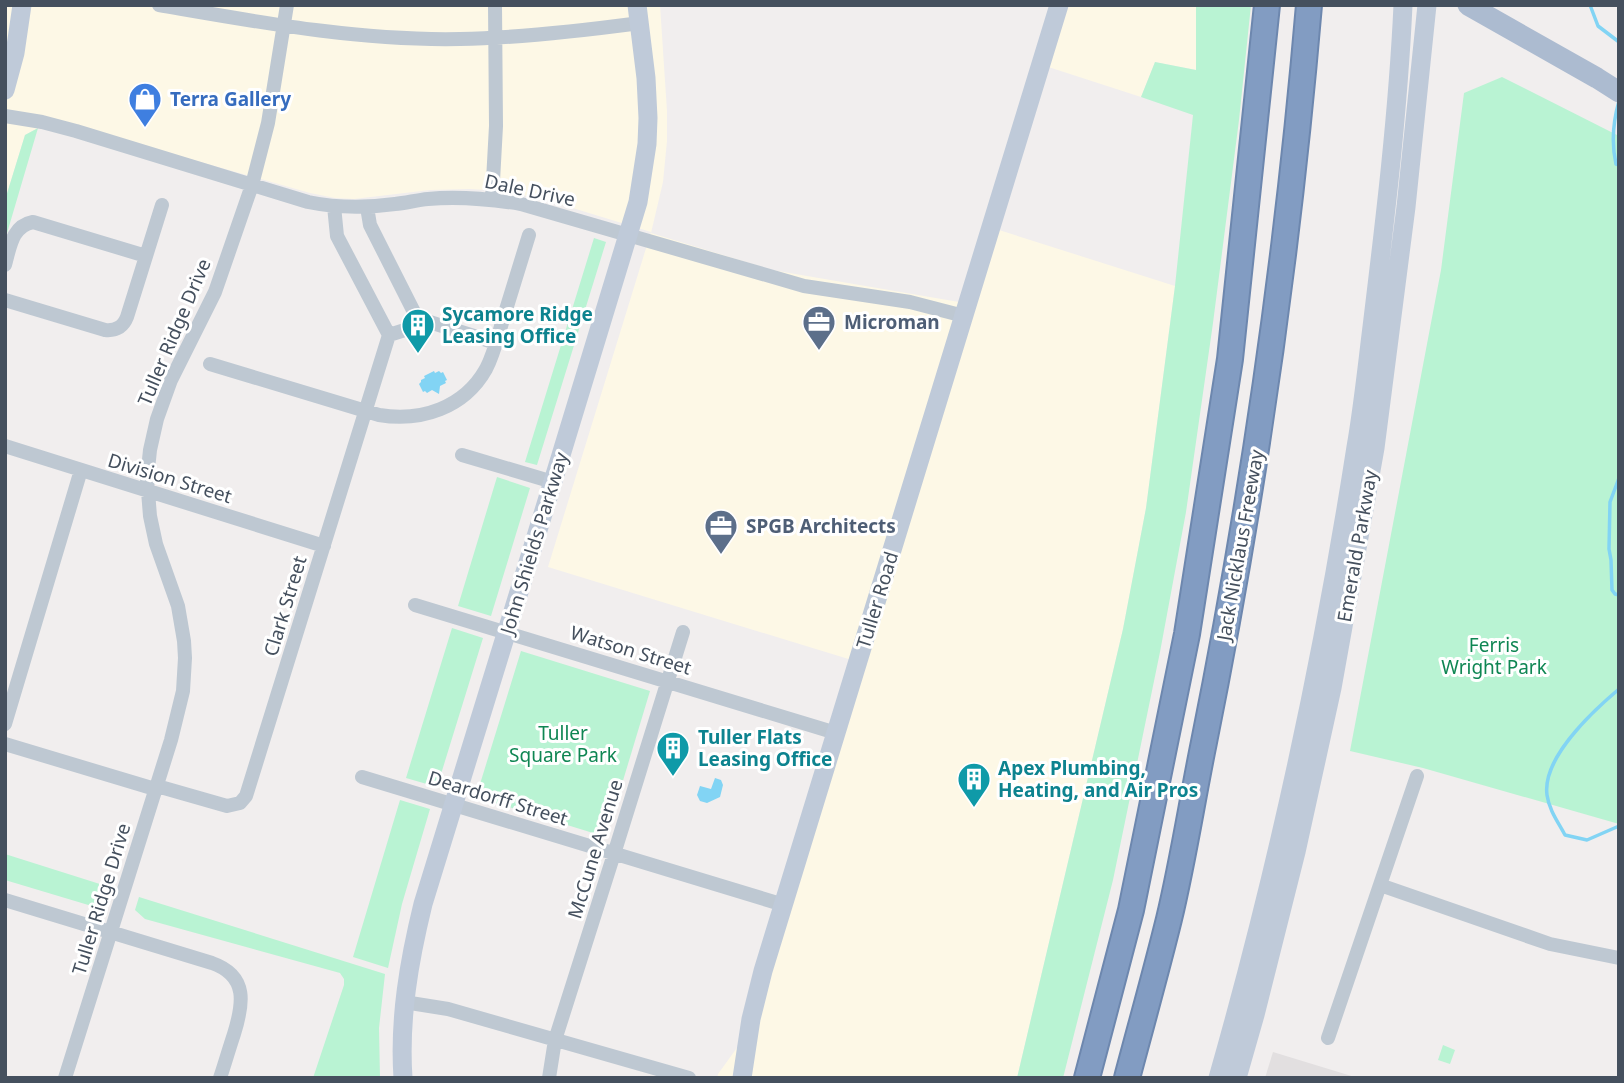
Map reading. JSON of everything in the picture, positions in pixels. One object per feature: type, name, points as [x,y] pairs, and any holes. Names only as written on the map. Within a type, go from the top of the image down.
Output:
[{"type":"highway","name":"Jack Nicklaus Freeway","points":[[1087,1078],[1131,910],[1187,634],[1230,359],[1267,5]]},
{"type":"highway","name":"Jack Nicklaus Freeway","points":[[1127,1078],[1169,918],[1225,640],[1269,366],[1293,187],[1309,8]]},
{"type":"main road","points":[[1468,5],[1619,92]]},
{"type":"street","points":[[5,90],[15,53],[22,5]]},
{"type":"street","points":[[159,5],[285,26],[423,39],[495,38],[568,32],[638,14]]},
{"type":"street","name":"Tuller Ridge Drive","points":[[65,1078],[179,712],[184,682],[185,658],[180,615],[153,535],[147,490],[150,450],[171,380],[215,292],[252,185],[268,122],[287,5]]},
{"type":"street","points":[[492,199],[496,126],[495,5]]},
{"type":"street","name":"Tuller Road","points":[[742,1078],[753,1009],[1059,5]]},
{"type":"street","name":"Emerald Parkway","points":[[1218,1078],[1287,809],[1314,684],[1357,445],[1387,204],[1403,5]]},
{"type":"street","name":"Emerald Parkway","points":[[1237,1078],[1296,852],[1335,675],[1375,448],[1404,220],[1427,5]]},
{"type":"street","name":"John Shields Parkway","points":[[403,1078],[404,1002],[417,927],[629,234],[640,187],[647,131],[646,78],[638,14]]},
{"type":"street","name":"Dale Drive","points":[[5,116],[76,131],[308,202],[367,207],[444,198],[492,199],[521,204],[768,277],[804,286],[910,302],[964,316]]},
{"type":"street","points":[[5,299],[105,330],[114,330],[122,325],[127,317],[162,205]]},
{"type":"street","points":[[334,206],[337,236],[389,335],[408,329],[417,318]]},
{"type":"street","points":[[367,207],[370,225],[417,318],[496,342]]},
{"type":"street","points":[[5,265],[15,233],[24,224],[33,222],[146,256]]},
{"type":"street","points":[[210,364],[366,412],[392,417],[423,415],[448,405],[480,379],[490,359],[529,235]]},
{"type":"street","name":"Clark Street","points":[[5,744],[227,806],[240,803],[246,796],[389,335]]},
{"type":"street","name":"Division Street","points":[[5,446],[324,546]]},
{"type":"street","points":[[462,455],[553,482]]},
{"type":"street","points":[[5,724],[81,470]]},
{"type":"street","name":"Watson Street","points":[[415,605],[836,733]]},
{"type":"street","name":"McCune Avenue","points":[[548,1078],[555,1040],[682,632]]},
{"type":"street","points":[[1328,1038],[1417,776]]},
{"type":"street","name":"Deardorff Street","points":[[362,777],[784,905]]},
{"type":"street","points":[[1380,885],[1550,944],[1619,958]]},
{"type":"street","points":[[5,900],[219,966],[234,979],[240,991],[242,1005],[220,1078]]},
{"type":"street","points":[[404,1002],[448,1009],[689,1078]]},
{"type":"shaded area","points":[[5,5],[660,5],[667,141],[663,182],[651,233],[772,270],[959,302],[983,225],[1175,286],[1146,508],[1123,629],[1017,1078],[717,1078],[739,1045],[855,661],[548,567],[651,232],[553,202],[505,191],[430,190],[354,199],[335,198],[42,117],[38,128],[25,135],[5,200]]},
{"type":"shaded area","points":[[1050,5],[1196,5],[1196,70],[1155,62],[1141,97],[1033,62]]},
{"type":"shaded area","points":[[1273,1052],[1358,1078],[1265,1078]]},
{"type":"green space","points":[[1196,5],[1251,5],[1213,323],[1186,512],[1113,880],[1063,1078],[1017,1078],[1123,629],[1146,508],[1175,286],[1193,115],[1141,97],[1155,62],[1196,70]]},
{"type":"green space","name":"Ferris Wright Park","points":[[1502,77],[1619,136],[1619,824],[1423,768],[1350,751],[1441,270],[1464,93]]},
{"type":"green space","points":[[38,128],[5,240],[5,200],[25,135]]},
{"type":"green space","points":[[594,238],[606,242],[537,465],[525,462]]},
{"type":"green space","points":[[497,477],[530,488],[491,616],[458,606]]},
{"type":"green space","points":[[452,628],[483,638],[437,787],[406,778]]},
{"type":"green space","name":"Tuller Square Park","points":[[521,651],[650,691],[606,837],[476,797]]},
{"type":"green space","points":[[400,800],[430,809],[402,904],[388,968],[353,957]]},
{"type":"green space","points":[[5,854],[103,885],[100,904],[95,907],[5,880]]},
{"type":"green space","points":[[139,897],[385,974],[379,1028],[380,1078],[313,1078],[344,985],[340,973],[145,919],[135,910]]},
{"type":"green space","points":[[1443,1045],[1455,1050],[1450,1064],[1438,1060]]},
{"type":"water","points":[[434,371],[443,372],[446,383],[440,386],[439,394],[432,390],[423,392],[419,384],[421,380]]},
{"type":"water","points":[[715,778],[721,780],[723,785],[720,797],[707,803],[700,801],[697,795],[700,786],[711,789]]},
{"type":"waterway","points":[[1590,5],[1598,26],[1619,42]]},
{"type":"waterway","points":[[1619,101],[1613,140],[1614,156],[1616,164],[1619,165]]},
{"type":"waterway","points":[[1619,478],[1610,502],[1609,549],[1612,590],[1619,595]]},
{"type":"waterway","points":[[1619,689],[1571,736],[1552,766],[1547,795],[1565,835],[1587,840],[1619,826]]},
{"type":"place","name":"Terra Gallery","points":[[145,129]]},
{"type":"place","name":"Microman","points":[[819,352]]},
{"type":"place","name":"Sycamore Ridge Leasing Office","points":[[418,355]]},
{"type":"place","name":"SPGB Architects","points":[[721,556]]},
{"type":"place","name":"Tuller Flats Leasing Office","points":[[673,778]]},
{"type":"place","name":"Apex Plumbing, Heating, and Air Pros","points":[[974,809]]}]
